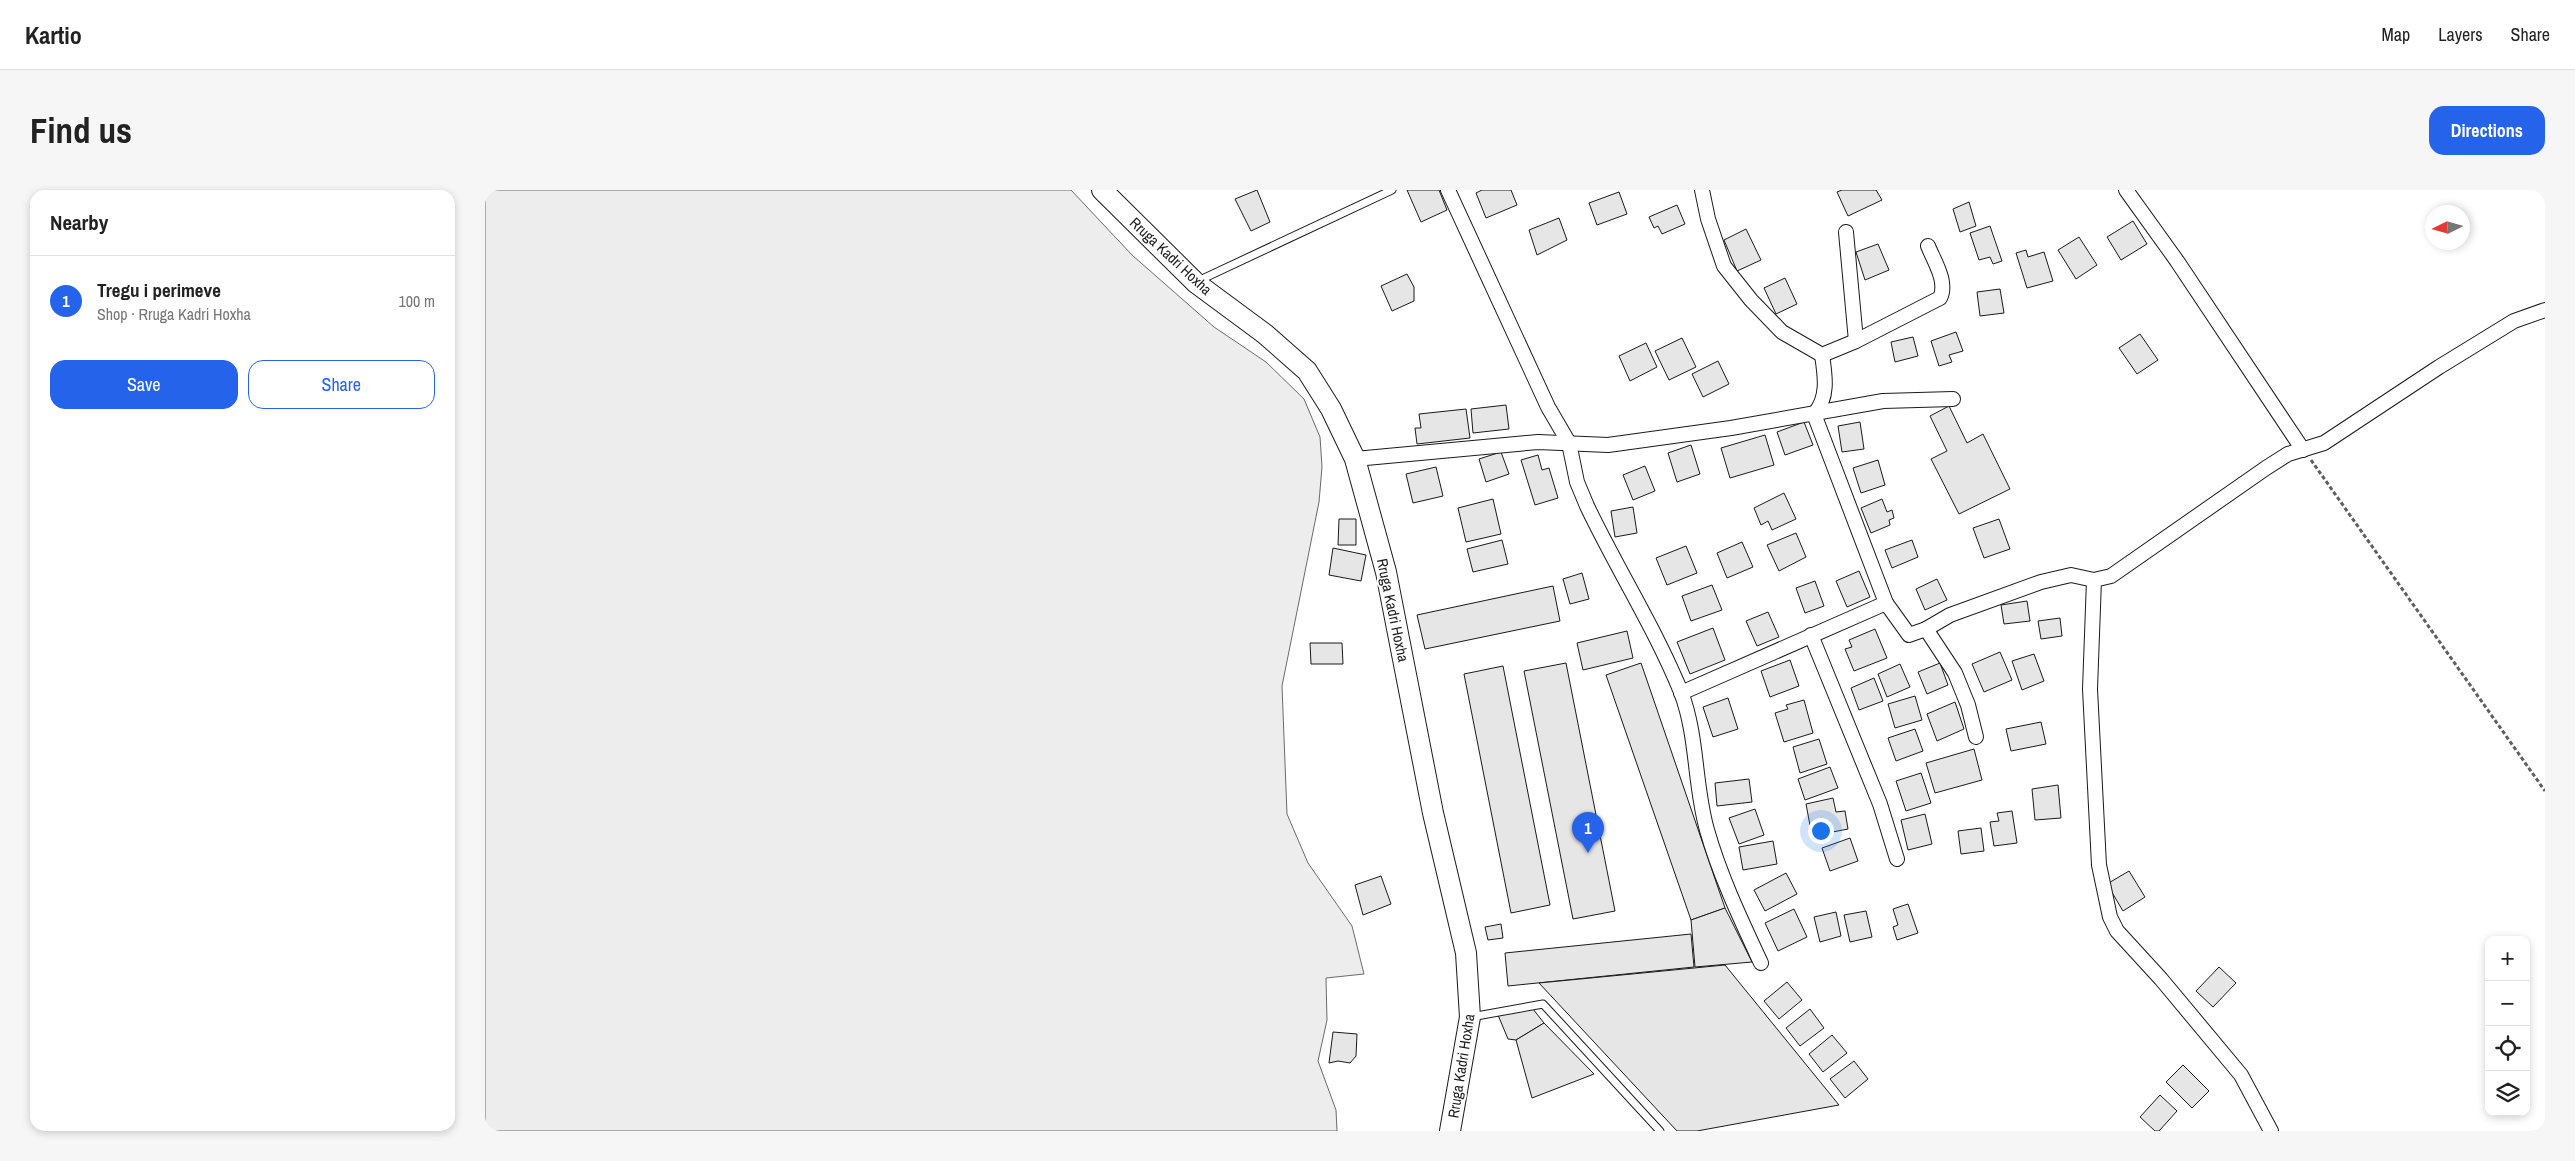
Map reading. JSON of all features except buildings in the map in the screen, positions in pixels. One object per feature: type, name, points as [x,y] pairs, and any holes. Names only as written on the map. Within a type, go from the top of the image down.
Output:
[{"type":"main road","name":"Rruga Kadri Hoxha","points":[[1102,190],[1195,283],[1265,334],[1307,371],[1331,409],[1355,459],[1386,572],[1433,814],[1467,953],[1471,1017],[1450,1131]]},
{"type":"street","points":[[1448,190],[1548,407],[1569,444],[1577,482],[1587,506],[1681,693],[1693,731],[1700,794],[1707,829],[1737,910],[1761,963]]},
{"type":"street","points":[[1702,190],[1708,220],[1724,266],[1751,300],[1782,332],[1822,355]]},
{"type":"street","points":[[2126,190],[2177,261],[2303,450]]},
{"type":"street","points":[[1846,232],[1856,341]]},
{"type":"street","points":[[1822,355],[1856,341],[1940,298],[1944,291],[1942,281],[1928,246]]},
{"type":"street","points":[[1814,414],[1886,603],[1909,635],[1926,629],[1950,615],[2041,582],[2071,576],[2094,580],[2111,576],[2288,454],[2324,442],[2514,321],[2545,310]]},
{"type":"street","points":[[1814,414],[1821,406],[1824,392],[1822,355]]},
{"type":"street","points":[[1355,459],[1538,442],[1609,445],[1814,414],[1883,401],[1953,399]]},
{"type":"street","points":[[2094,580],[2090,688],[2099,865],[2110,917],[2117,932],[2161,979],[2241,1075],[2271,1131]]},
{"type":"street","points":[[1681,693],[1886,603]]},
{"type":"street","points":[[1926,629],[1955,673],[1968,705],[1976,737]]},
{"type":"street","points":[[1811,635],[1880,804],[1897,859]]},
{"type":"lane","points":[[1195,283],[1392,190]]},
{"type":"lane","points":[[1471,1017],[1543,1004],[1660,1131]]},
{"type":"path","points":[[2303,450],[2545,791]]},
{"type":"shaded area","points":[[485,190],[1071,190],[1132,255],[1214,327],[1266,362],[1304,399],[1320,437],[1322,467],[1319,502],[1282,686],[1287,814],[1308,863],[1352,926],[1364,974],[1326,978],[1327,1020],[1318,1061],[1336,1110],[1337,1131],[485,1131]]},
{"type":"place","name":"Tregu i perimeve","points":[[1588,853]]}]
